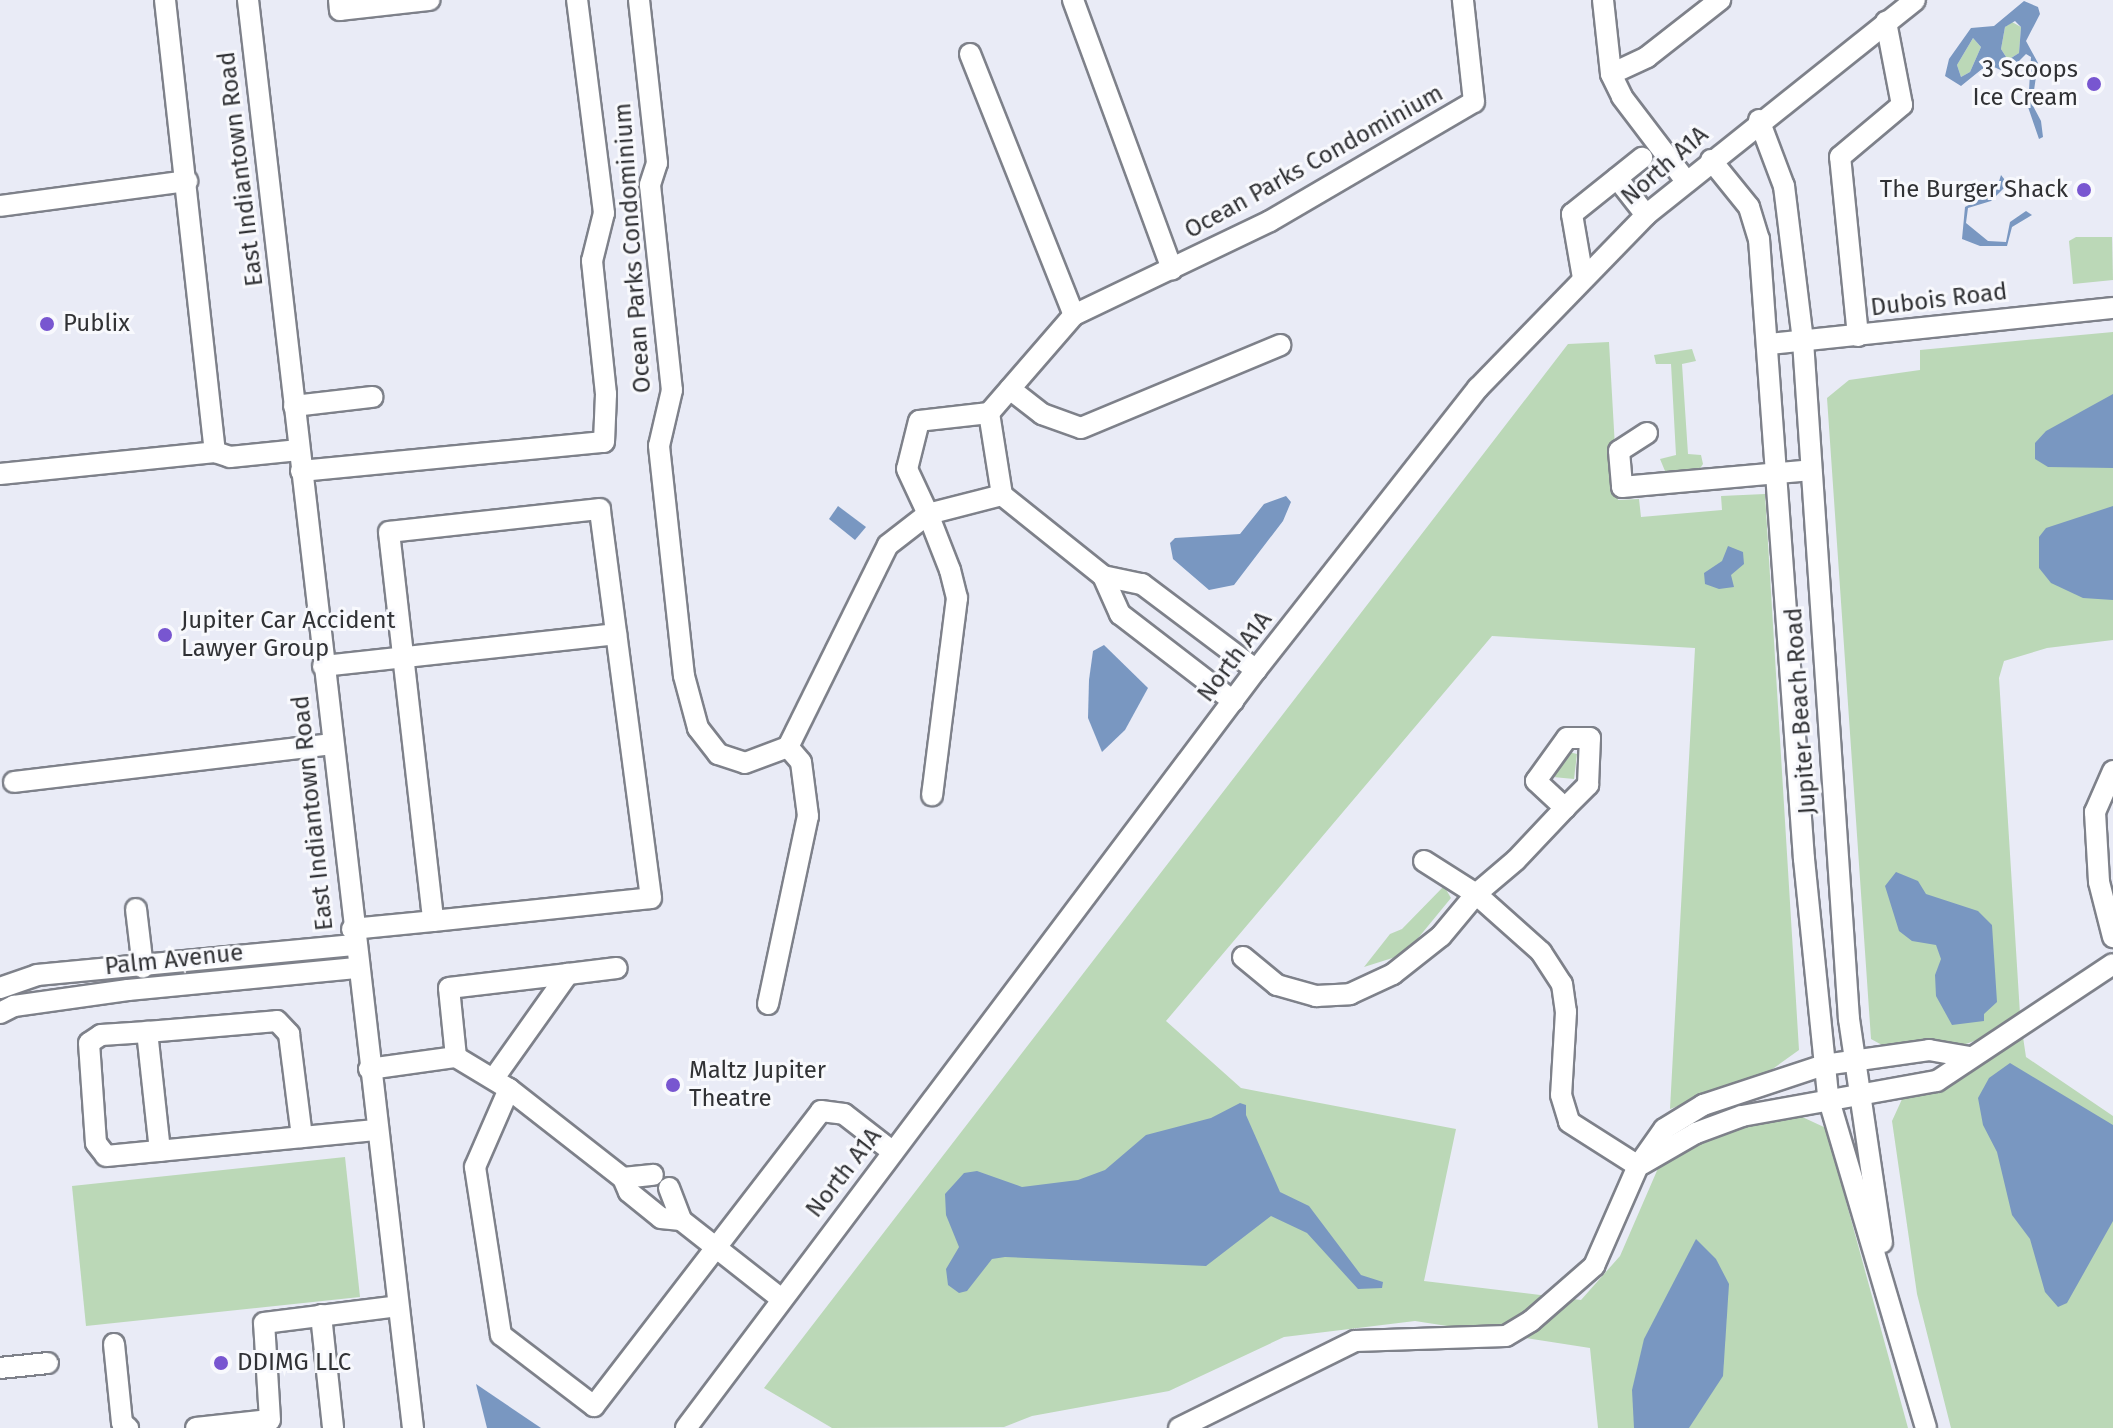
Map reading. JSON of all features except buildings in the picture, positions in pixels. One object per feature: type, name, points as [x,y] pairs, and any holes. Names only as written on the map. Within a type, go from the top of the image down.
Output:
[{"type":"street","points":[[165,0],[215,452]]},
{"type":"street","points":[[248,0],[256,0]]},
{"type":"street","name":"East Indiantown Road","points":[[248,0],[356,968],[413,1428]]},
{"type":"street","points":[[339,0],[340,10],[429,0]]},
{"type":"street","points":[[0,474],[215,452],[230,457],[300,460],[604,442],[606,394],[592,261],[604,213],[577,0]]},
{"type":"street","name":"Ocean Parks Condominium","points":[[639,0],[657,163],[650,185],[672,390],[659,446],[690,703],[698,728],[718,754],[745,763],[788,747]]},
{"type":"street","name":"Ocean Parks Condominium","points":[[1073,0],[1172,269]]},
{"type":"street","name":"Ocean Parks Condominium","points":[[989,413],[1074,315],[1270,221],[1474,102],[1463,0]]},
{"type":"street","points":[[1603,0],[1611,74],[1622,97],[1686,181]]},
{"type":"street","points":[[1611,74],[1647,57],[1720,0]]},
{"type":"street","name":"North A1A","points":[[686,1428],[780,1298],[1256,670],[1478,388],[1646,215],[1759,120],[1915,0]]},
{"type":"street","points":[[1858,336],[1840,157],[1902,105],[1886,22]]},
{"type":"street","points":[[970,54],[1074,315]]},
{"type":"street","name":"Jupiter Beach Road","points":[[1759,120],[1784,186],[1803,341],[1854,1060],[1891,1302]]},
{"type":"street","points":[[1583,278],[1572,214],[1642,158]]},
{"type":"street","name":"Jupiter Beach Road","points":[[1711,160],[1749,207],[1759,239],[1770,344],[1828,1097],[1926,1428]]},
{"type":"street","points":[[1617,178],[1646,215]]},
{"type":"street","points":[[0,206],[187,181]]},
{"type":"street","name":"Dubois Road","points":[[1770,344],[2113,308]]},
{"type":"street","points":[[1010,389],[1042,414],[1081,428],[1280,345]]},
{"type":"street","points":[[294,406],[372,397]]},
{"type":"street","points":[[932,795],[957,598],[928,514],[907,469],[919,421],[989,413],[1002,495],[1103,576],[1142,584],[1256,670]]},
{"type":"street","points":[[1647,433],[1628,440],[1619,451],[1622,487],[1811,470]]},
{"type":"street","points":[[768,1004],[808,816],[801,762],[788,747],[888,545],[928,514],[1002,495]]},
{"type":"street","points":[[323,666],[403,657],[616,634],[600,509],[389,532],[403,657],[433,921]]},
{"type":"street","points":[[1103,576],[1120,614],[1233,701]]},
{"type":"street","name":"Palm Avenue","points":[[0,988],[37,975],[143,968],[353,937],[433,921],[651,898],[616,634]]},
{"type":"street","points":[[14,782],[331,744]]},
{"type":"street","points":[[2113,771],[2095,812],[2099,882],[2113,937]]},
{"type":"street","points":[[1243,957],[1277,985],[1316,996],[1350,994],[1393,974],[1441,936],[1476,894],[1565,808]]},
{"type":"street","points":[[1424,861],[1476,894],[1541,952],[1562,984],[1566,1012],[1561,1095],[1569,1122],[1638,1166]]},
{"type":"street","points":[[136,909],[143,968]]},
{"type":"street","points":[[1638,1166],[1696,1133],[1742,1116],[1828,1097],[1937,1081],[1968,1057],[2113,964]]},
{"type":"street","name":"Palm Avenue","points":[[0,1013],[14,1006],[128,990],[356,968]]},
{"type":"street","points":[[456,1057],[449,988],[617,968]]},
{"type":"street","points":[[568,974],[502,1084],[475,1167],[501,1335],[594,1406],[821,1111],[844,1114],[893,1152]]},
{"type":"street","points":[[302,1137],[289,1034],[277,1021],[101,1035],[89,1043],[96,1143],[106,1156],[376,1130]]},
{"type":"street","points":[[147,1032],[160,1151]]},
{"type":"street","points":[[1179,1428],[1355,1341],[1506,1336],[1570,1291],[1594,1266],[1638,1166],[1664,1129],[1703,1105],[1824,1065],[1929,1050],[1968,1057]]},
{"type":"street","points":[[369,1069],[456,1057],[502,1084],[623,1178],[629,1192],[661,1218],[681,1220]]},
{"type":"street","points":[[623,1178],[661,1182],[681,1220],[780,1298]]},
{"type":"street","points":[[196,1428],[270,1420],[264,1323],[398,1306]]},
{"type":"street","points":[[321,1315],[333,1428]]},
{"type":"street","points":[[114,1344],[122,1423],[128,1428]]},
{"type":"street","points":[[0,1368],[48,1363]]},
{"type":"green space","points":[[2012,22],[2021,27],[2019,53],[2008,60],[2001,49],[2005,27]]},
{"type":"green space","points":[[1973,38],[1981,47],[1970,72],[1961,77],[1957,65]]},
{"type":"green space","points":[[2076,237],[2112,237],[2113,280],[2073,284],[2069,241]]},
{"type":"green space","points":[[2113,332],[2113,640],[2047,648],[2004,661],[1999,678],[2020,1014],[1983,1038],[1960,1046],[1931,1039],[1882,1045],[1871,1039],[1827,398],[1849,380],[1920,370],[1920,350]]},
{"type":"green space","points":[[1609,342],[1618,500],[1639,499],[1641,517],[1722,510],[1721,496],[1765,494],[1799,1050],[1767,1073],[1670,1109],[1695,648],[1492,636],[1166,1021],[1241,1088],[1456,1129],[1424,1281],[1581,1300],[1620,1256],[1659,1166],[1680,1151],[1716,1133],[1798,1115],[1826,1128],[1908,1428],[1598,1428],[1590,1348],[1415,1321],[1284,1337],[1169,1391],[1032,1416],[1004,1427],[832,1428],[764,1388],[1568,344]]},
{"type":"green space","points":[[1692,349],[1696,361],[1682,364],[1688,454],[1701,455],[1703,464],[1699,470],[1665,471],[1660,459],[1676,455],[1671,364],[1656,364],[1654,355]]},
{"type":"green space","points":[[1569,752],[1577,754],[1574,779],[1553,777]]},
{"type":"green space","points":[[1444,886],[1451,898],[1405,954],[1364,967],[1390,934],[1402,929]]},
{"type":"green space","points":[[2023,1037],[2026,1057],[2113,1116],[2113,1428],[1951,1428],[1917,1294],[1892,1121],[1903,1097],[1941,1090]]},
{"type":"green space","points":[[345,1157],[360,1297],[86,1326],[72,1186]]},
{"type":"water","points":[[2024,1],[2038,7],[2040,14],[2026,41],[2038,63],[2032,104],[2041,121],[2043,137],[2039,139],[2028,107],[2031,57],[2026,54],[2007,73],[1994,67],[1982,69],[1961,86],[1945,76],[1949,59],[1971,28],[1994,26]],"holes":[[[2015,21],[2021,27],[2019,53],[2008,60],[2001,49],[2005,27]],[[1973,38],[1981,47],[1970,72],[1961,77],[1957,65]]]},
{"type":"water","points":[[2001,175],[2008,184],[1991,201],[1968,208],[1966,223],[1988,241],[2006,242],[2010,222],[2026,211],[2032,215],[2012,227],[2007,246],[1980,246],[1962,239],[1965,207],[1996,191]]},
{"type":"water","points":[[2113,394],[2113,468],[2048,467],[2035,459],[2035,443],[2046,431]]},
{"type":"water","points":[[1286,496],[1291,502],[1283,521],[1234,585],[1209,590],[1173,559],[1170,543],[1175,538],[1240,534],[1264,504]]},
{"type":"water","points":[[838,506],[866,527],[855,540],[829,519]]},
{"type":"water","points":[[2113,506],[2113,600],[2083,598],[2051,583],[2039,568],[2039,537],[2046,528]]},
{"type":"water","points":[[1728,546],[1743,552],[1744,564],[1731,575],[1734,587],[1719,589],[1705,584],[1704,573],[1722,561]]},
{"type":"water","points":[[1104,645],[1148,688],[1125,730],[1102,752],[1088,718],[1093,651]]},
{"type":"water","points":[[1896,872],[1918,881],[1926,894],[1978,911],[1992,925],[1997,1002],[1984,1014],[1984,1021],[1952,1025],[1936,996],[1935,975],[1941,959],[1936,945],[1912,941],[1899,931],[1885,886]]},
{"type":"water","points":[[2010,1063],[2113,1125],[2113,1221],[2067,1303],[2058,1307],[2045,1292],[2030,1239],[2012,1215],[1997,1152],[1983,1125],[1978,1098],[1989,1078]]},
{"type":"water","points":[[1240,1103],[1246,1105],[1246,1115],[1280,1192],[1309,1206],[1361,1275],[1383,1282],[1382,1288],[1358,1289],[1307,1233],[1271,1216],[1206,1266],[1005,1257],[992,1259],[967,1291],[959,1293],[948,1285],[946,1269],[959,1247],[946,1215],[945,1194],[964,1173],[977,1171],[1022,1187],[1078,1180],[1105,1170],[1146,1135],[1211,1118]]},
{"type":"water","points":[[1696,1239],[1716,1259],[1729,1284],[1723,1376],[1689,1428],[1634,1428],[1632,1390],[1644,1339]]},
{"type":"water","points":[[476,1384],[541,1428],[487,1428]]},
{"type":"place","name":"3 Scoops Ice Cream","points":[[2094,84]]},
{"type":"place","name":"The Burger Shack","points":[[2084,190]]},
{"type":"place","name":"Publix","points":[[47,324]]},
{"type":"place","name":"Jupiter Car Accident Lawyer Group","points":[[165,635]]},
{"type":"place","name":"Maltz Jupiter Theatre","points":[[673,1085]]},
{"type":"place","name":"DDIMG LLC","points":[[221,1363]]}]
